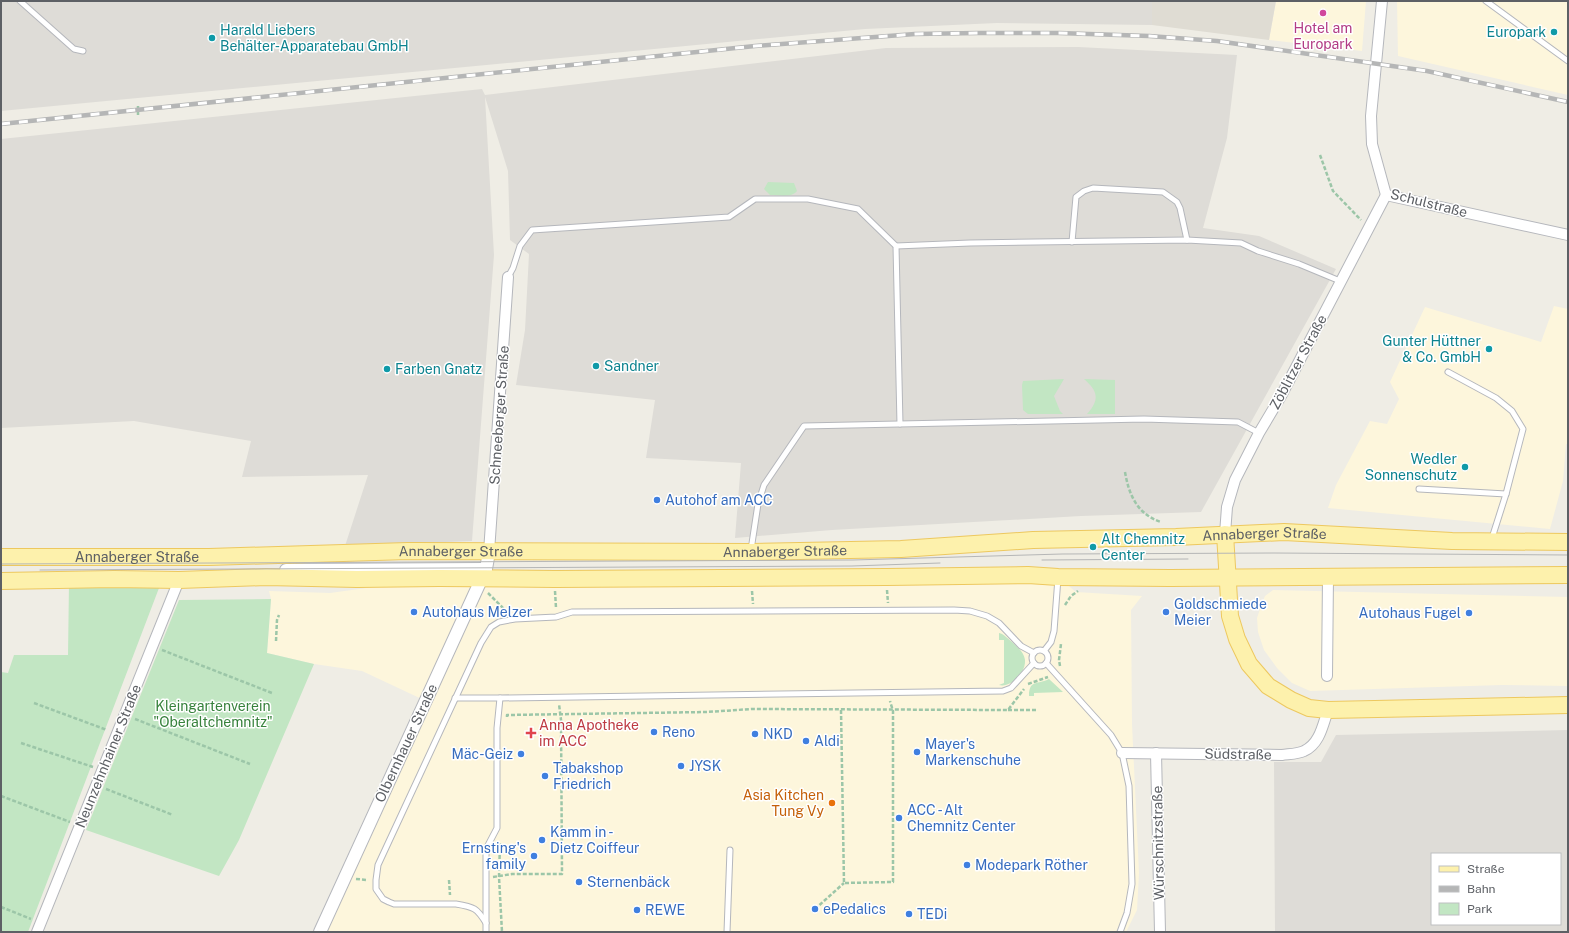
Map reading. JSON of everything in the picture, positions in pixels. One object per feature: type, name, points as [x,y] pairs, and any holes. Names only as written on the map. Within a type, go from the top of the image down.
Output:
[{"type":"main road","name":"Annaberger Straße","points":[[1,557],[209,557],[408,551],[751,552],[901,549],[1033,540],[1176,537],[1284,532],[1452,541],[1568,542]]},
{"type":"main road","points":[[1225,534],[1230,616],[1237,638],[1249,664],[1268,686],[1291,700],[1309,708],[1328,710],[1568,706]]},
{"type":"main road","name":"Annaberger Straße","points":[[1,581],[114,579],[179,580],[266,577],[357,579],[555,579],[1028,575],[1058,577],[1227,578],[1568,575]]},
{"type":"street","name":"Schulstraße","points":[[1382,1],[1371,116],[1372,144],[1386,195],[1568,235]]},
{"type":"street","name":"Zöblitzer Straße","points":[[1225,534],[1227,507],[1235,480],[1259,433],[1281,396],[1386,195]]},
{"type":"street","name":"Schneeberger Straße","points":[[489,552],[508,277]]},
{"type":"street","name":"Olbernhauer Straße","points":[[320,932],[482,579],[489,552]]},
{"type":"street","points":[[1327,676],[1328,577]]},
{"type":"street","name":"Neunzehnhainer Straße","points":[[39,928],[179,580]]},
{"type":"street","name":"Südstraße","points":[[1122,753],[1282,755],[1304,752],[1310,748],[1320,736],[1328,710]]},
{"type":"street","name":"Würschnitzstraße","points":[[1156,753],[1160,932]]},
{"type":"lane","points":[[20,1],[74,48],[83,51]]},
{"type":"lane","points":[[1486,1],[1568,61]]},
{"type":"lane","points":[[1072,242],[1076,197],[1084,191],[1093,188],[1163,192],[1177,202],[1180,208],[1187,240]]},
{"type":"lane","points":[[508,277],[513,268],[520,246],[532,230],[729,217],[755,199],[808,199],[858,209],[896,246],[900,424]]},
{"type":"lane","points":[[896,246],[970,243],[1187,240],[1241,243],[1258,251],[1299,264],[1340,281]]},
{"type":"lane","points":[[1448,372],[1496,398],[1512,411],[1523,429],[1506,494],[1491,541]]},
{"type":"lane","points":[[751,552],[758,504],[764,485],[804,426],[1144,419],[1238,422],[1259,433]]},
{"type":"lane","points":[[1419,489],[1506,494]]},
{"type":"lane","points":[[1044,651],[1050,642],[1054,631],[1058,577]]},
{"type":"lane","points":[[486,923],[478,911],[473,908],[450,904],[394,904],[384,899],[379,894],[376,889],[376,880],[378,865],[481,643],[491,627],[499,622],[515,619],[556,617],[572,612],[954,610],[987,616],[999,623],[1021,646],[1034,653]]},
{"type":"lane","points":[[1039,650],[1044,651],[1048,658],[1046,663],[1039,666],[1034,663],[1032,658],[1034,653],[1039,650]]},
{"type":"lane","points":[[455,698],[1003,691],[1012,688],[1034,663]]},
{"type":"lane","points":[[1046,663],[1111,735],[1122,753],[1129,786],[1132,884],[1127,913],[1120,932]]},
{"type":"lane","points":[[486,932],[486,849],[497,828],[497,728],[500,698]]},
{"type":"lane","points":[[727,932],[730,850]]},
{"type":"path","points":[[138,106],[138,115]]},
{"type":"path","points":[[1320,155],[1334,190],[1368,228]]},
{"type":"path","points":[[1124,472],[1128,489],[1140,511],[1159,522],[1165,522]]},
{"type":"path","points":[[888,577],[888,610]]},
{"type":"path","points":[[752,578],[753,611]]},
{"type":"path","points":[[482,579],[485,591],[515,619]]},
{"type":"path","points":[[555,579],[556,617]]},
{"type":"path","points":[[276,642],[277,620],[279,615]]},
{"type":"path","points":[[152,646],[272,693]]},
{"type":"path","points":[[815,909],[844,883],[893,882],[893,710],[888,693]]},
{"type":"path","points":[[512,874],[562,874],[560,715],[558,697]]},
{"type":"path","points":[[34,703],[117,734]]},
{"type":"path","points":[[507,723],[507,715],[560,715],[752,709],[893,710]]},
{"type":"path","points":[[841,710],[844,883]]},
{"type":"path","points":[[1008,710],[1036,710]]},
{"type":"path","points":[[125,715],[250,764]]},
{"type":"path","points":[[21,743],[102,770]]},
{"type":"path","points":[[97,785],[173,815]]},
{"type":"path","points":[[1,796],[80,826]]},
{"type":"path","points":[[502,838],[499,844],[499,877],[502,932]]},
{"type":"path","points":[[344,878],[376,880]]},
{"type":"path","points":[[449,880],[450,904]]},
{"type":"path","points":[[1,907],[39,928]]},
{"type":"shaded area","points":[[1,1],[1152,1],[1152,25],[997,23],[865,29],[1,111]]},
{"type":"shaded area","points":[[1152,1],[1276,1],[1269,40],[1152,25]]},
{"type":"shaded area","points":[[1276,1],[1366,1],[1362,51],[1269,40]]},
{"type":"shaded area","points":[[1397,1],[1568,1],[1568,95],[1398,56]]},
{"type":"shaded area","points":[[1078,47],[1237,55],[1227,138],[1203,228],[1259,236],[1336,269],[1201,512],[1081,516],[832,530],[735,538],[741,463],[646,458],[655,400],[516,385],[525,330],[529,254],[510,240],[508,171],[485,97],[494,255],[472,541],[345,546],[368,475],[242,477],[251,441],[134,421],[1,428],[1,139],[482,89],[485,95],[886,48]]},
{"type":"shaded area","points":[[1554,306],[1568,309],[1568,444],[1566,444],[1563,481],[1550,529],[1328,508],[1336,485],[1370,421],[1387,424],[1399,399],[1390,382],[1425,307],[1541,342]]},
{"type":"shaded area","points":[[1058,577],[1076,592],[1142,596],[1131,610],[1132,724],[1139,873],[1137,910],[1126,932],[320,932],[426,701],[362,671],[314,664],[267,653],[271,599],[269,591],[330,593],[439,578]]},
{"type":"shaded area","points":[[1273,590],[1568,597],[1568,686],[1502,685],[1310,691],[1292,683],[1277,668],[1264,650],[1258,632],[1257,618],[1265,596]]},
{"type":"shaded area","points":[[1568,730],[1568,932],[1275,932],[1274,762],[1321,762],[1336,735]]},
{"type":"green space","points":[[768,182],[794,183],[797,191],[792,195],[770,195],[764,189]]},
{"type":"green space","points":[[1064,379],[1054,396],[1060,411],[1063,414],[1028,414],[1023,410],[1023,381]]},
{"type":"green space","points":[[1084,379],[1115,380],[1115,414],[1087,414],[1094,404],[1096,396],[1089,383]]},
{"type":"green space","name":"Kleingartenverein \"Oberaltchemnitz\"","points":[[69,583],[159,588],[28,932],[1,932],[1,672],[8,673],[14,655],[68,655]]},
{"type":"green space","name":"Kleingartenverein \"Oberaltchemnitz\"","points":[[271,599],[267,653],[314,664],[239,840],[219,876],[86,830],[179,600]]},
{"type":"green space","points":[[999,633],[1006,636],[1018,648],[1025,660],[1023,670],[1017,678],[1013,682],[1004,685],[999,685],[1004,683],[1004,640],[999,640]]},
{"type":"green space","points":[[1049,679],[1063,692],[1034,693],[1034,696],[1029,696],[1029,691],[1032,685]]},
{"type":"tram line","points":[[1,564],[853,560],[1062,554],[1274,553],[1568,555]]},
{"type":"tram line","points":[[1042,560],[1188,559]]},
{"type":"tram line","points":[[40,570],[852,566],[940,563]]},
{"type":"railway","points":[[1,124],[755,46],[915,34],[978,33],[1059,33],[1149,36],[1217,41],[1427,71],[1568,102]]},
{"type":"place","name":"Hotel am Europark","points":[[1323,13]]},
{"type":"place","name":"Europark","points":[[1554,32]]},
{"type":"place","name":"Harald Liebers Behälter-Apparatebau GmbH","points":[[212,38]]},
{"type":"place","name":"Gunter Hüttner & Co. GmbH","points":[[1489,349]]},
{"type":"place","name":"Sandner","points":[[596,366]]},
{"type":"place","name":"Farben Gnatz","points":[[387,369]]},
{"type":"place","name":"Wedler Sonnenschutz","points":[[1465,467]]},
{"type":"place","name":"Autohof am ACC","points":[[657,500]]},
{"type":"place","name":"Alt Chemnitz Center","points":[[1093,547]]},
{"type":"place","name":"Autohaus Melzer","points":[[414,612]]},
{"type":"place","name":"Goldschmiede Meier","points":[[1166,612]]},
{"type":"place","name":"Autohaus Fugel","points":[[1469,613]]},
{"type":"place","name":"Reno","points":[[654,732]]},
{"type":"place","name":"Anna Apotheke im ACC","points":[[531,733]]},
{"type":"place","name":"NKD","points":[[755,734]]},
{"type":"place","name":"Aldi","points":[[806,741]]},
{"type":"place","name":"Mayer's Markenschuhe","points":[[917,752]]},
{"type":"place","name":"Mäc-Geiz","points":[[521,754]]},
{"type":"place","name":"JYSK","points":[[681,766]]},
{"type":"place","name":"Tabakshop Friedrich","points":[[545,776]]},
{"type":"place","name":"Asia Kitchen Tung Vy","points":[[832,803]]},
{"type":"place","name":"ACC - Alt Chemnitz Center","points":[[899,818]]},
{"type":"place","name":"Kamm in - Dietz Coiffeur","points":[[542,840]]},
{"type":"place","name":"Ernsting's family","points":[[534,856]]},
{"type":"place","name":"Modepark Röther","points":[[967,865]]},
{"type":"place","name":"Sternenbäck","points":[[579,882]]},
{"type":"place","name":"ePedalics","points":[[815,909]]},
{"type":"place","name":"REWE","points":[[637,910]]},
{"type":"place","name":"TEDi","points":[[909,914]]}]
